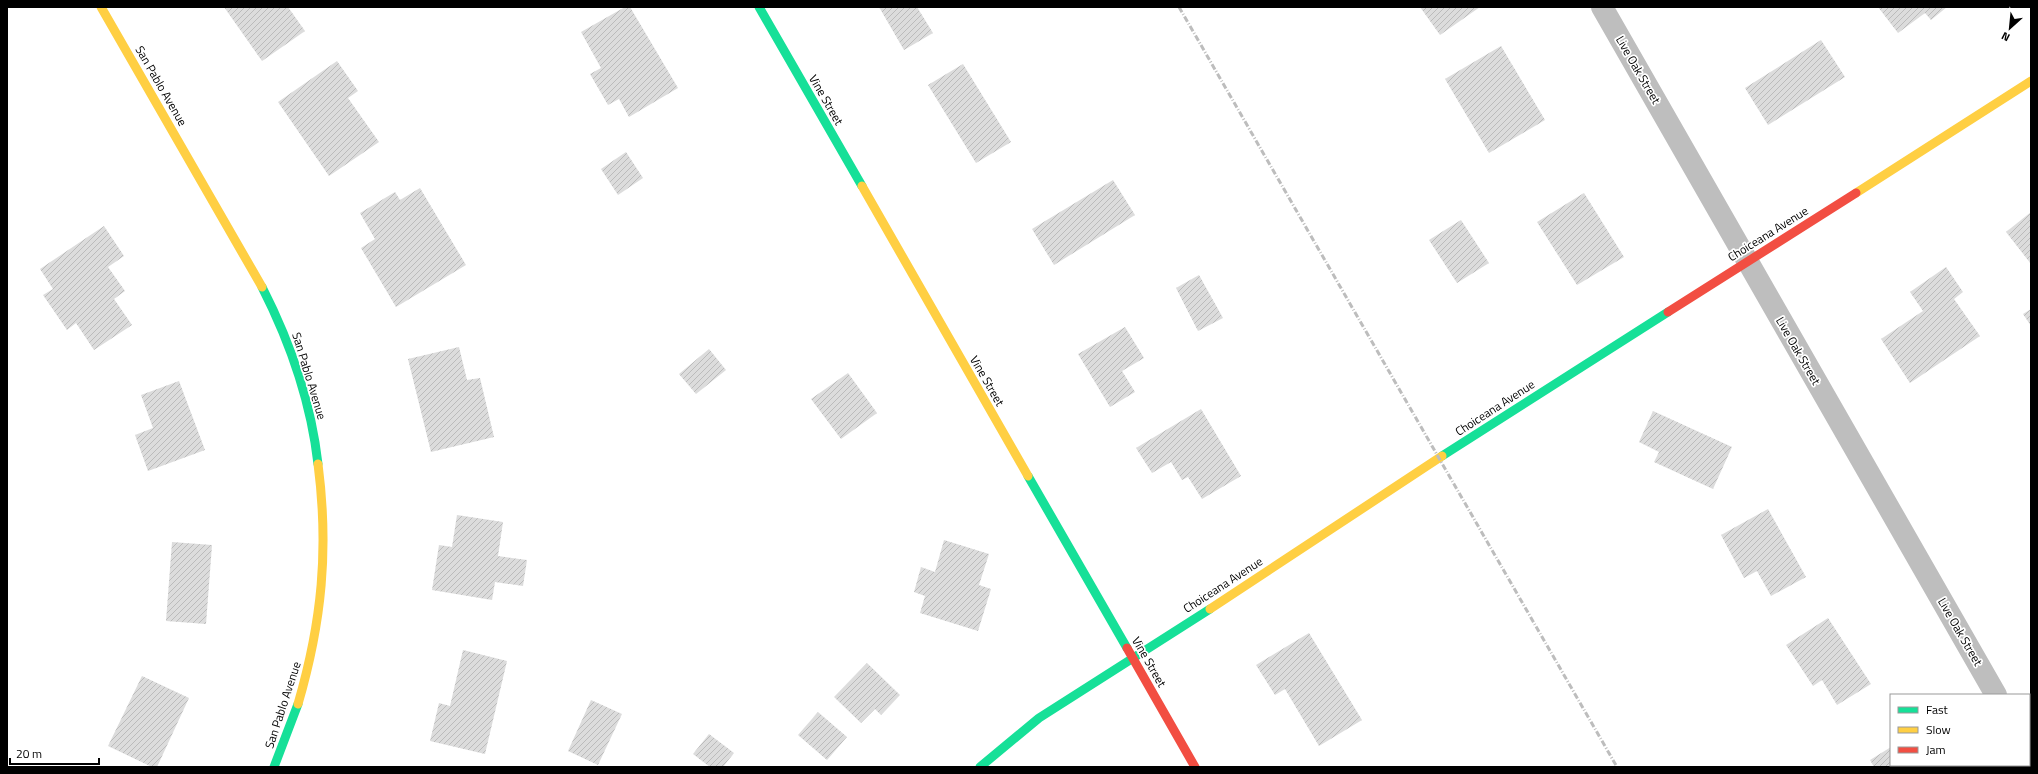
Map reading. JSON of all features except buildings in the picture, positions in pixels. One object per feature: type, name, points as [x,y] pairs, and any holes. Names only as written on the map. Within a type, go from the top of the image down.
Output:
[{"type":"street","name":"San Pablo Avenue","points":[[101,7],[258,278],[288,343],[308,408],[320,468],[325,512],[324,566],[317,634],[303,689],[274,767]]},
{"type":"street","name":"Vine Street","points":[[758,7],[1195,767]]},
{"type":"street","name":"Live Oak Street","points":[[1602,7],[1746,262],[1995,694]]},
{"type":"street","name":"Choiceana Avenue","points":[[980,767],[1039,718],[1133,659],[1433,462],[2031,81]]},
{"type":"railway","points":[[1179,7],[1617,767]]},
{"type":"traffic: fast","points":[[759,7],[862,186]]},
{"type":"traffic: fast","points":[[262,287],[282,329],[305,395],[315,441],[318,464]]},
{"type":"traffic: fast","points":[[1442,456],[1668,312]]},
{"type":"traffic: fast","points":[[1028,476],[1127,648]]},
{"type":"traffic: fast","points":[[980,767],[1039,718],[1210,609]]},
{"type":"traffic: fast","points":[[274,767],[298,704]]},
{"type":"traffic: slow","points":[[101,7],[262,287]]},
{"type":"traffic: slow","points":[[1856,193],[2031,81]]},
{"type":"traffic: slow","points":[[862,186],[1028,476]]},
{"type":"traffic: slow","points":[[1210,609],[1442,456]]},
{"type":"traffic: slow","points":[[298,704],[313,644],[321,585],[323,526],[318,464]]},
{"type":"traffic: jam","points":[[1668,312],[1856,193]]},
{"type":"traffic: jam","points":[[1127,648],[1195,767]]}]
